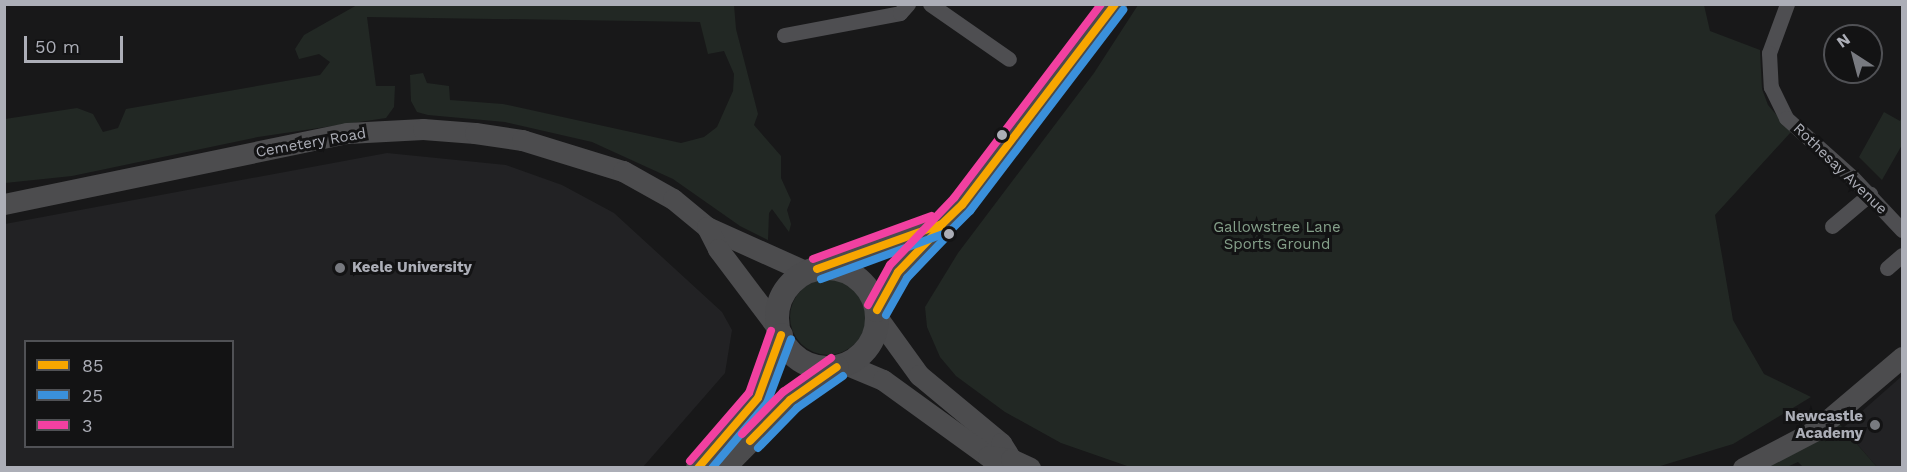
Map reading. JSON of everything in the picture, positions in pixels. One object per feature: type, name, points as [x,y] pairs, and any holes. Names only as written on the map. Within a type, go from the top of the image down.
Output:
[{"type":"main road","points":[[723,468],[790,400],[869,344],[877,314],[898,272],[936,236],[942,224],[969,197],[1115,4]]},
{"type":"main road","points":[[698,468],[758,398],[780,333],[780,300],[791,283],[812,270],[942,224]]},
{"type":"main road","points":[[812,270],[837,268],[855,276],[869,290],[877,314]]},
{"type":"main road","points":[[780,333],[801,361],[819,367],[841,365]]},
{"type":"street","points":[[784,34],[900,13],[908,4]]},
{"type":"street","points":[[930,4],[1009,59]]},
{"type":"street","name":"Rothesay Avenue","points":[[1787,4],[1769,53],[1771,87],[1786,118],[1870,194],[1902,230]]},
{"type":"street","name":"Cemetery Road","points":[[4,204],[347,134],[423,129],[522,140],[623,171],[673,199],[707,227],[812,270]]},
{"type":"street","points":[[1832,226],[1870,194]]},
{"type":"street","name":"Cemetery Road","points":[[707,227],[718,249],[780,333]]},
{"type":"street","points":[[1887,268],[1902,255]]},
{"type":"street","points":[[877,314],[919,375],[1001,443],[1021,463]]},
{"type":"street","points":[[1743,468],[1816,430],[1902,357]]},
{"type":"street","points":[[841,365],[883,380],[988,456],[1021,463]]},
{"type":"shaded area","name":"Keele University","points":[[387,153],[506,165],[562,185],[614,213],[722,312],[732,330],[725,373],[643,467],[5,467],[5,224]]},
{"type":"shaded area","name":"Newcastle Academy","points":[[1902,376],[1902,467],[1877,467],[1843,428]]},
{"type":"green space","points":[[357,5],[734,5],[736,29],[758,114],[754,125],[781,156],[781,178],[791,200],[787,210],[791,224],[789,232],[772,209],[769,213],[768,240],[740,226],[673,179],[592,142],[505,122],[428,115],[417,112],[411,101],[410,75],[423,73],[427,83],[449,86],[450,100],[503,104],[681,143],[704,137],[717,127],[733,91],[734,74],[724,51],[708,54],[700,22],[367,17],[376,86],[395,86],[394,107],[386,118],[258,137],[72,176],[5,183],[5,119],[77,108],[93,114],[103,132],[118,128],[126,109],[320,75],[330,62],[319,54],[299,59],[295,49],[304,35]]},
{"type":"green space","name":"Gallowstree Lane Sports Ground","points":[[1138,5],[1704,5],[1710,31],[1760,50],[1762,89],[1768,105],[1791,132],[1715,215],[1733,320],[1764,374],[1811,397],[1733,444],[1657,467],[1130,467],[1061,443],[1005,412],[956,376],[940,357],[927,327],[925,307],[958,253],[1094,73]]},
{"type":"green space","points":[[1884,112],[1900,121],[1902,117],[1902,145],[1882,180],[1859,157]]},
{"type":"green space","points":[[828,279],[842,282],[855,290],[863,303],[866,317],[863,331],[855,344],[842,352],[828,355],[814,352],[801,344],[793,331],[790,317],[793,303],[801,290],[814,282]]},
{"type":"green space","points":[[1834,418],[1877,467],[1803,467],[1798,462],[1787,467],[1743,468]]},
{"type":"transit line","name":"3","points":[[868,305],[890,265],[954,198],[1101,4]]},
{"type":"transit line","name":"85","points":[[817,269],[942,224],[962,205],[1115,4]]},
{"type":"transit line","name":"25","points":[[821,279],[949,232],[970,211],[1123,10]]},
{"type":"transit line","name":"3","points":[[813,259],[931,216]]},
{"type":"transit line","name":"85","points":[[877,310],[898,272],[941,227]]},
{"type":"transit line","name":"25","points":[[886,315],[907,278],[949,234]]},
{"type":"transit line","name":"3","points":[[690,461],[749,393],[771,331]]},
{"type":"transit line","name":"85","points":[[698,468],[758,398],[781,335]]},
{"type":"transit line","name":"25","points":[[712,468],[767,403],[791,339]]},
{"type":"transit line","name":"3","points":[[742,434],[783,392],[831,358]]},
{"type":"transit line","name":"85","points":[[750,441],[790,400],[837,367]]},
{"type":"transit line","name":"25","points":[[758,448],[797,408],[843,376]]},
{"type":"place","name":"Keele University","points":[[340,268]]},
{"type":"place","name":"Newcastle Academy","points":[[1875,425]]}]
